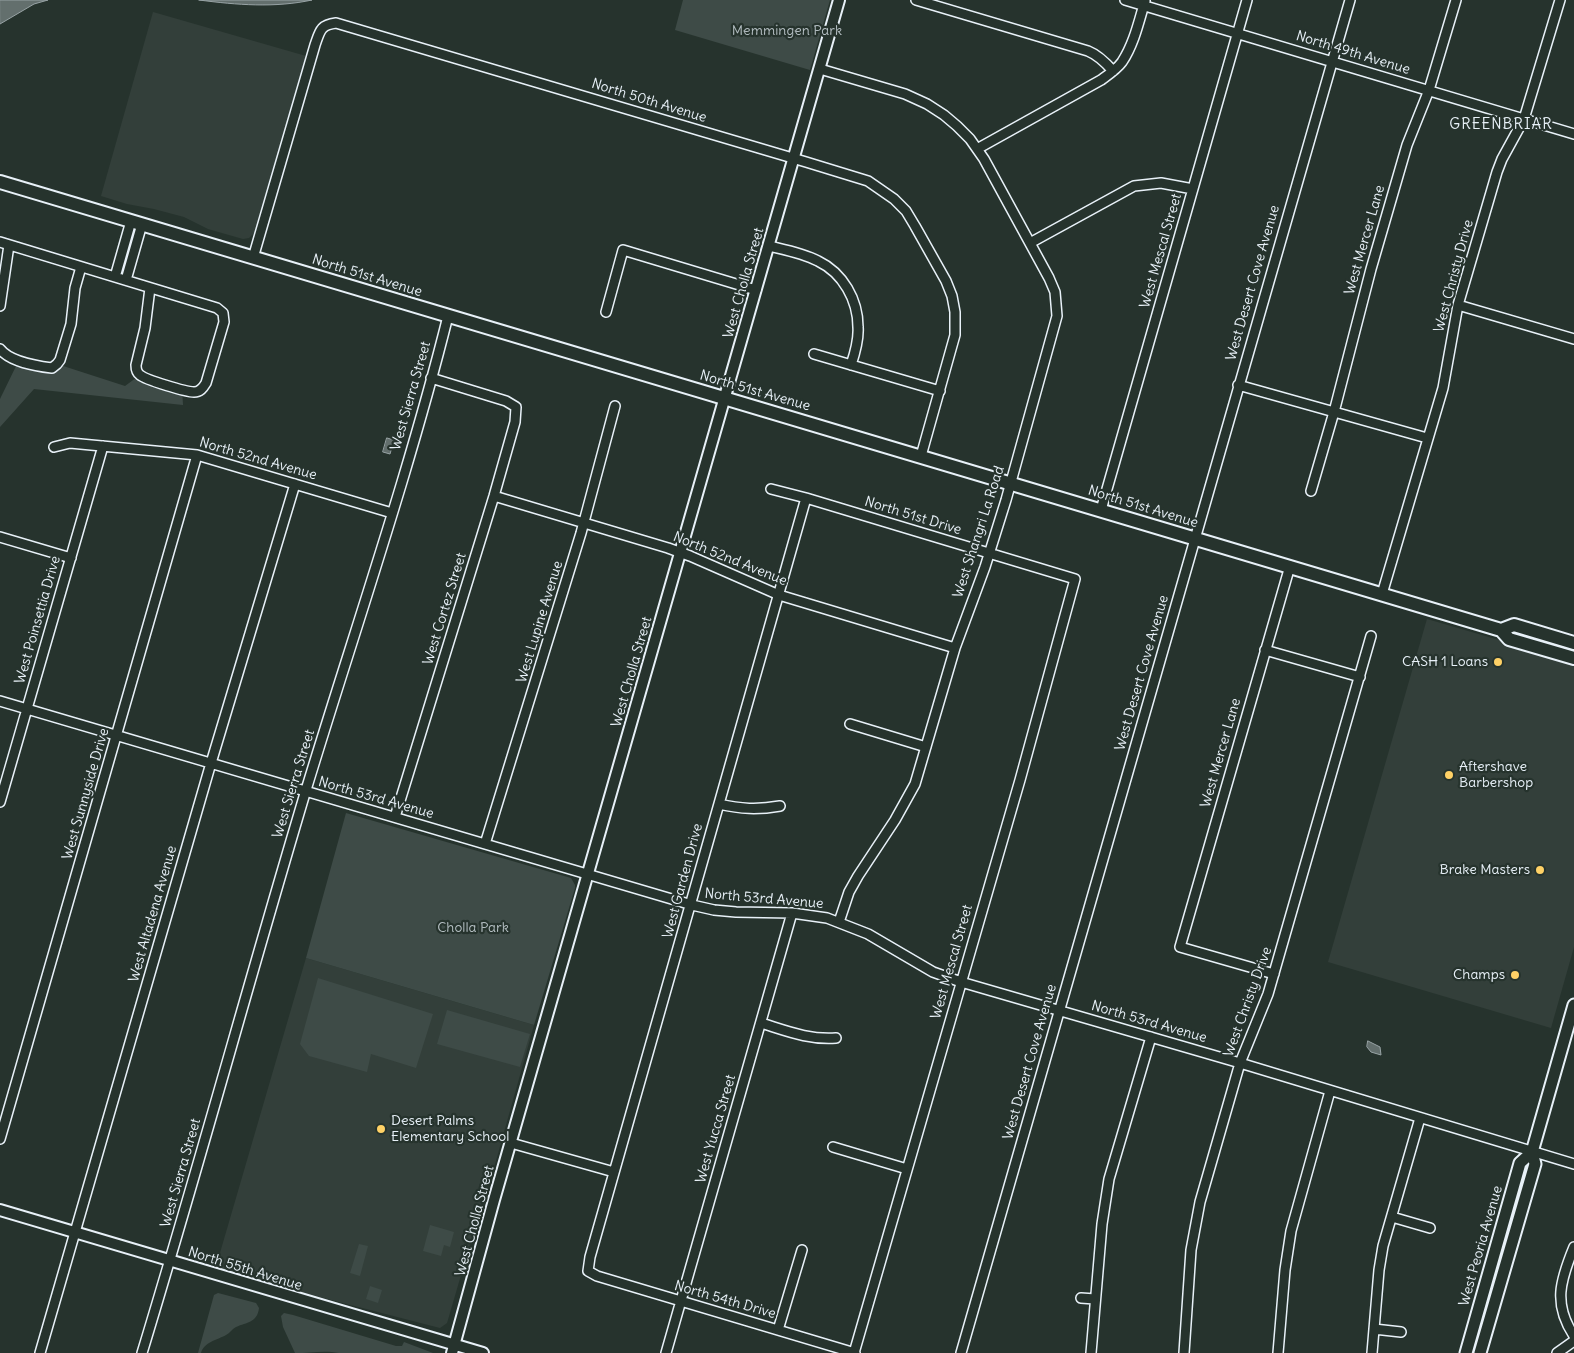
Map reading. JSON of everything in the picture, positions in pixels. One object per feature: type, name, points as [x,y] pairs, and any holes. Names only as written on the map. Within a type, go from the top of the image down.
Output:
[{"type":"main road","name":"North 51st Avenue","points":[[0,182],[1290,566],[1501,630],[1509,639],[1574,658]]},
{"type":"main road","name":"North 51st Avenue","points":[[1501,630],[1514,624],[1574,643]]},
{"type":"main road","name":"West Peoria Avenue","points":[[1480,1353],[1535,1164],[1532,1152],[1574,1005]]},
{"type":"main road","name":"West Peoria Avenue","points":[[1466,1353],[1520,1163],[1532,1152]]},
{"type":"street","name":"West Cholla Street","points":[[453,1349],[840,0]]},
{"type":"street","points":[[916,0],[1088,51],[1105,62],[1113,71]]},
{"type":"street","name":"North 49th Avenue","points":[[1125,0],[1144,3],[1332,62],[1574,134]]},
{"type":"street","name":"West Mescal Street","points":[[1101,510],[1247,0]]},
{"type":"street","name":"West Desert Cove Avenue","points":[[961,1353],[1350,0]]},
{"type":"street","name":"West Mercer Lane","points":[[1311,491],[1334,412],[1362,299],[1404,154],[1429,90],[1456,0]]},
{"type":"street","name":"West Christy Drive","points":[[1382,594],[1443,388],[1458,304],[1497,172],[1524,119],[1560,0]]},
{"type":"street","points":[[977,149],[1101,80],[1113,71],[1121,63],[1129,49],[1144,3]]},
{"type":"street","name":"North 50th Avenue","points":[[253,258],[315,45],[321,29],[326,24],[336,23],[868,181],[883,190],[906,211],[946,281],[952,296],[955,312],[955,335],[940,392]]},
{"type":"street","name":"West Shangri La Road","points":[[820,69],[905,94],[927,104],[957,126],[977,149],[1050,278],[1055,292],[1057,316],[1011,484],[955,648],[914,784],[895,820],[858,876],[839,922]]},
{"type":"street","points":[[1030,243],[1134,186],[1161,184],[1193,189]]},
{"type":"street","points":[[115,277],[137,222]]},
{"type":"street","points":[[126,280],[137,222]]},
{"type":"street","points":[[0,242],[217,308],[223,313],[224,322],[206,383],[201,390],[194,392],[157,382],[140,375],[136,371],[145,328],[150,288]]},
{"type":"street","points":[[0,306],[9,245]]},
{"type":"street","points":[[770,246],[819,261],[834,271],[850,291],[856,310],[858,327],[851,365]]},
{"type":"street","points":[[606,312],[623,250],[756,290]]},
{"type":"street","points":[[0,348],[3,353],[17,359],[52,368],[60,360],[71,324],[75,288],[81,267]]},
{"type":"street","points":[[1458,304],[1574,339]]},
{"type":"street","name":"West Sierra Street","points":[[170,1261],[306,791],[392,513],[448,316]]},
{"type":"street","points":[[814,354],[940,392],[921,456]]},
{"type":"street","name":"West Cortez Street","points":[[395,818],[515,422],[516,407],[506,401],[431,378]]},
{"type":"street","points":[[1238,385],[1427,438]]},
{"type":"street","name":"West Lupine Avenue","points":[[485,844],[584,523],[615,406]]},
{"type":"street","name":"North 52nd Avenue","points":[[54,447],[70,444],[197,455],[392,513]]},
{"type":"street","name":"West Poinsettia Drive","points":[[0,802],[103,446]]},
{"type":"street","name":"West Sunnyside Drive","points":[[0,1139],[118,735],[197,455]]},
{"type":"street","name":"West Altadena Avenue","points":[[40,1353],[211,763],[295,484]]},
{"type":"street","name":"North 51st Drive","points":[[771,489],[1075,579]]},
{"type":"street","name":"North 52nd Avenue","points":[[494,496],[680,553],[779,595],[955,648]]},
{"type":"street","name":"West Garden Drive","points":[[588,1271],[590,1257],[692,905],[806,498]]},
{"type":"street","points":[[0,537],[71,558]]},
{"type":"street","name":"West Mercer Lane","points":[[1274,974],[1180,947],[1290,566]]},
{"type":"street","name":"West Mescal Street","points":[[855,1353],[1020,780],[1075,579]]},
{"type":"street","name":"West Christy Drive","points":[[1184,1353],[1191,1250],[1212,1156],[1240,1063],[1268,994],[1371,636]]},
{"type":"street","points":[[1265,650],[1360,677]]},
{"type":"street","name":"North 53rd Avenue","points":[[0,701],[692,905],[714,910],[792,913],[826,918],[868,934],[933,972],[961,982],[1240,1063],[1574,1164]]},
{"type":"street","points":[[850,724],[926,747]]},
{"type":"street","points":[[719,804],[753,810],[780,806]]},
{"type":"street","name":"West Yucca Street","points":[[666,1353],[792,913]]},
{"type":"street","points":[[761,1023],[811,1038],[836,1038]]},
{"type":"street","points":[[1090,1353],[1102,1224],[1109,1179],[1152,1037]]},
{"type":"street","points":[[1278,1353],[1285,1270],[1291,1231],[1330,1091]]},
{"type":"street","points":[[1372,1353],[1379,1270],[1383,1246],[1420,1118]]},
{"type":"street","points":[[511,1143],[614,1172]]},
{"type":"street","points":[[833,1147],[907,1169]]},
{"type":"street","name":"North 55th Avenue","points":[[0,1210],[453,1349],[483,1353]]},
{"type":"street","points":[[1392,1216],[1430,1228]]},
{"type":"street","points":[[1574,1247],[1560,1285],[1562,1314],[1574,1336]]},
{"type":"street","points":[[778,1330],[802,1250]]},
{"type":"street","points":[[142,1353],[170,1261]]},
{"type":"street","name":"North 54th Drive","points":[[588,1271],[597,1276],[681,1302],[855,1353]]},
{"type":"street","points":[[1081,1298],[1095,1299]]},
{"type":"street","points":[[1374,1329],[1401,1332]]},
{"type":"street","points":[[1558,1353],[1574,1341]]},
{"type":"shaded area","points":[[0,0],[48,0],[34,4],[0,24]]},
{"type":"shaded area","points":[[199,0],[312,0],[298,3],[256,5]]},
{"type":"shaded area","points":[[153,12],[306,56],[254,233],[249,238],[243,239],[208,229],[184,217],[101,196]]},
{"type":"shaded area","points":[[387,438],[394,440],[390,454],[383,452]]},
{"type":"shaded area","points":[[1427,619],[1574,662],[1574,947],[1551,1028],[1328,962]]},
{"type":"shaded area","name":"Desert Palms Elementary School","points":[[306,958],[534,1025],[476,1232],[468,1251],[447,1323],[440,1328],[215,1270]]},
{"type":"shaded area","points":[[1368,1041],[1380,1047],[1381,1055],[1371,1052],[1367,1047]]},
{"type":"green space","name":"Memmingen Park","points":[[683,0],[830,0],[810,70],[675,30]]},
{"type":"green space","points":[[19,360],[57,364],[125,386],[140,375],[182,389],[183,405],[34,389],[0,427],[0,399]]},
{"type":"green space","name":"Cholla Park","points":[[346,813],[571,878],[575,888],[534,1025],[306,958]]},
{"type":"green space","points":[[318,978],[433,1014],[416,1068],[371,1054],[367,1072],[309,1056],[300,1044]]},
{"type":"green space","points":[[447,1010],[530,1034],[520,1067],[437,1044]]},
{"type":"green space","points":[[430,1225],[454,1232],[450,1247],[444,1245],[441,1256],[423,1251]]},
{"type":"green space","points":[[359,1244],[368,1246],[360,1276],[350,1273]]},
{"type":"green space","points":[[370,1286],[382,1290],[378,1303],[366,1299]]},
{"type":"green space","points":[[218,1293],[256,1303],[259,1308],[258,1313],[251,1321],[236,1327],[211,1342],[205,1346],[201,1353],[198,1353],[214,1295]]},
{"type":"green space","points":[[284,1313],[396,1346],[402,1346],[404,1342],[433,1353],[295,1353],[283,1327],[281,1316]]},
{"type":"place","name":"CASH 1 Loans","points":[[1498,662]]},
{"type":"place","name":"Aftershave Barbershop","points":[[1449,775]]},
{"type":"place","name":"Brake Masters","points":[[1540,870]]},
{"type":"place","name":"Champs","points":[[1515,975]]},
{"type":"place","name":"Desert Palms Elementary School","points":[[381,1129]]},
{"type":"district","name":"GREENBRIAR","points":[[1501,125]]}]
